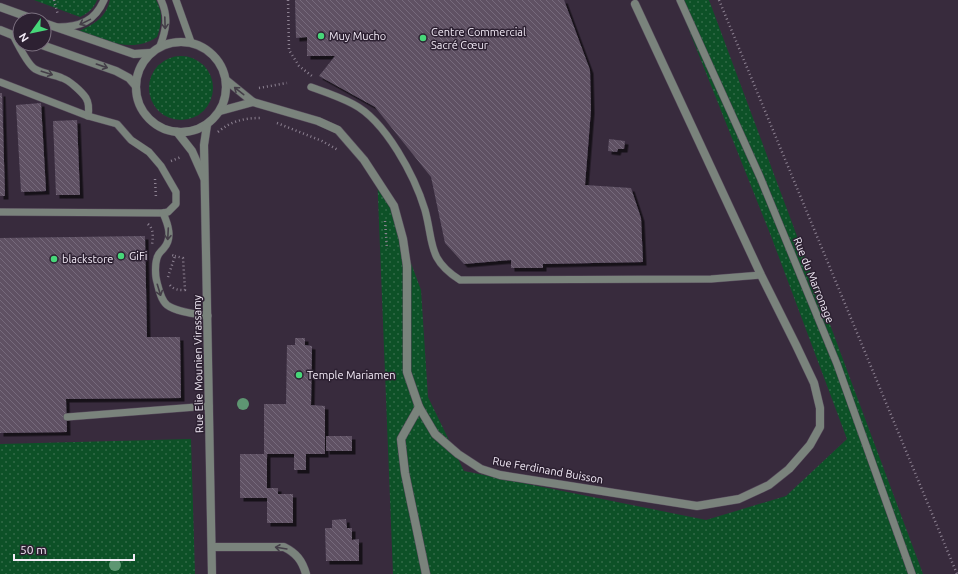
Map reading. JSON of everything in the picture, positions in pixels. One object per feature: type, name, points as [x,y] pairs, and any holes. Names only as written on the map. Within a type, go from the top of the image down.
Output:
[{"type":"street","name":"Rue Ferdinand Buisson","points":[[226,80],[253,102],[318,121],[338,130],[364,160],[394,206],[403,239],[407,266],[407,372],[419,407],[435,434],[458,454],[481,469],[500,475],[697,506],[738,500],[769,485],[789,469],[810,446],[820,427],[820,408],[814,383],[761,275],[634,2]]},
{"type":"street","points":[[0,7],[14,12]]},
{"type":"street","points":[[52,26],[134,54],[150,53]]},
{"type":"street","points":[[0,30],[12,34]]},
{"type":"street","points":[[170,42],[191,42],[204,48],[214,56],[222,67],[226,80],[226,96],[220,110],[207,125],[193,131],[177,132],[164,129],[152,122],[143,112],[137,99],[135,86],[140,68],[150,53],[160,46],[170,42]]},
{"type":"street","points":[[52,49],[116,71],[129,78],[135,86]]},
{"type":"street","name":"Rue Ferdinand Buisson","points":[[220,110],[253,102]]},
{"type":"street","name":"Rue Elie Mounien Virassamy","points":[[207,125],[204,145],[206,182],[212,574]]},
{"type":"street","name":"Rue Elie Mounien Virassamy","points":[[177,132],[192,151],[206,182]]},
{"type":"street","points":[[419,407],[401,439],[405,473],[426,574]]},
{"type":"street","points":[[212,547],[284,547],[294,552],[301,561],[306,574]]},
{"type":"lane","points":[[56,27],[71,27],[90,19],[99,10],[104,0]]},
{"type":"lane","points":[[160,46],[166,29],[164,6],[161,0]]},
{"type":"lane","points":[[176,0],[191,42]]},
{"type":"lane","name":"Rue du Marronage","points":[[680,0],[760,177],[837,364],[912,574]]},
{"type":"lane","points":[[22,52],[34,69],[63,78],[73,85],[86,98],[89,109],[88,116]]},
{"type":"lane","points":[[0,82],[88,116],[117,124],[131,140],[148,152],[161,166],[176,192],[176,204],[168,212],[163,213],[0,212]]},
{"type":"lane","points":[[311,87],[354,104],[367,114],[382,130],[402,158],[415,184],[427,219],[431,246],[436,258],[443,267],[460,280],[711,279],[761,275]]},
{"type":"lane","points":[[163,213],[168,225],[168,236],[167,242],[164,248],[159,252],[156,260],[156,279],[161,295],[166,304],[178,311],[208,316]]},
{"type":"lane","points":[[67,417],[209,406]]},
{"type":"path","points":[[54,0],[59,18]]},
{"type":"path","points":[[288,0],[289,50],[299,66]]},
{"type":"path","points":[[719,0],[957,574]]},
{"type":"path","points":[[259,88],[287,84]]},
{"type":"path","points":[[217,136],[218,132],[234,121],[246,118],[264,118]]},
{"type":"path","points":[[272,121],[322,141],[340,151]]},
{"type":"path","points":[[167,163],[182,156]]},
{"type":"path","points":[[154,176],[156,198]]},
{"type":"path","points":[[384,215],[387,249]]},
{"type":"path","points":[[166,253],[183,258],[185,290],[172,288],[168,282],[168,276],[175,256]]},
{"type":"green space","points":[[34,0],[97,0],[90,10],[80,17]]},
{"type":"green space","points":[[110,0],[156,0],[161,14],[160,27],[157,37],[148,42],[128,45],[118,44],[79,31],[90,26],[103,15]]},
{"type":"green space","points":[[677,0],[709,0],[923,574],[393,574],[377,172],[421,290],[428,397],[464,471],[706,520],[786,496],[847,439],[771,236]]},
{"type":"green space","points":[[175,56],[187,56],[204,65],[211,76],[213,88],[211,100],[204,111],[187,120],[175,120],[163,115],[154,106],[149,94],[149,82],[154,70],[163,61]]},
{"type":"green space","points":[[191,439],[195,574],[0,574],[0,444]]},
{"type":"building","points":[[295,0],[564,0],[590,70],[591,110],[585,185],[631,188],[641,218],[643,262],[543,264],[543,268],[511,268],[511,260],[464,264],[445,243],[431,177],[375,107],[319,76],[335,56],[307,56],[307,37],[296,38]]},
{"type":"building","points":[[0,93],[2,93],[5,196],[0,196]]},
{"type":"building","points":[[41,103],[46,191],[21,192],[16,105]]},
{"type":"building","points":[[77,120],[80,195],[56,195],[53,121]]},
{"type":"building","points":[[609,139],[625,141],[624,149],[618,149],[617,152],[608,151]]},
{"type":"building","points":[[145,236],[147,337],[180,337],[181,398],[66,399],[67,432],[0,433],[0,238]]},
{"type":"building","name":"Temple Mariamen","points":[[295,338],[305,338],[305,345],[312,346],[311,405],[325,406],[325,454],[306,454],[306,470],[294,470],[294,454],[267,454],[267,488],[278,488],[278,494],[293,494],[293,523],[267,523],[267,498],[240,498],[240,454],[264,454],[264,404],[286,404],[287,345],[295,345]]},
{"type":"building","points":[[326,436],[352,436],[352,451],[326,451]]},
{"type":"building","points":[[346,519],[347,528],[352,528],[352,540],[359,539],[359,561],[326,561],[325,528],[332,528],[332,520]]},
{"type":"place","name":"Muy Mucho","points":[[321,36]]},
{"type":"place","name":"Centre Commercial Sacré Cœur","points":[[423,38]]},
{"type":"place","name":"GiFi","points":[[121,256]]},
{"type":"place","name":"blackstore","points":[[54,259]]},
{"type":"place","name":"Temple Mariamen","points":[[299,375]]}]
